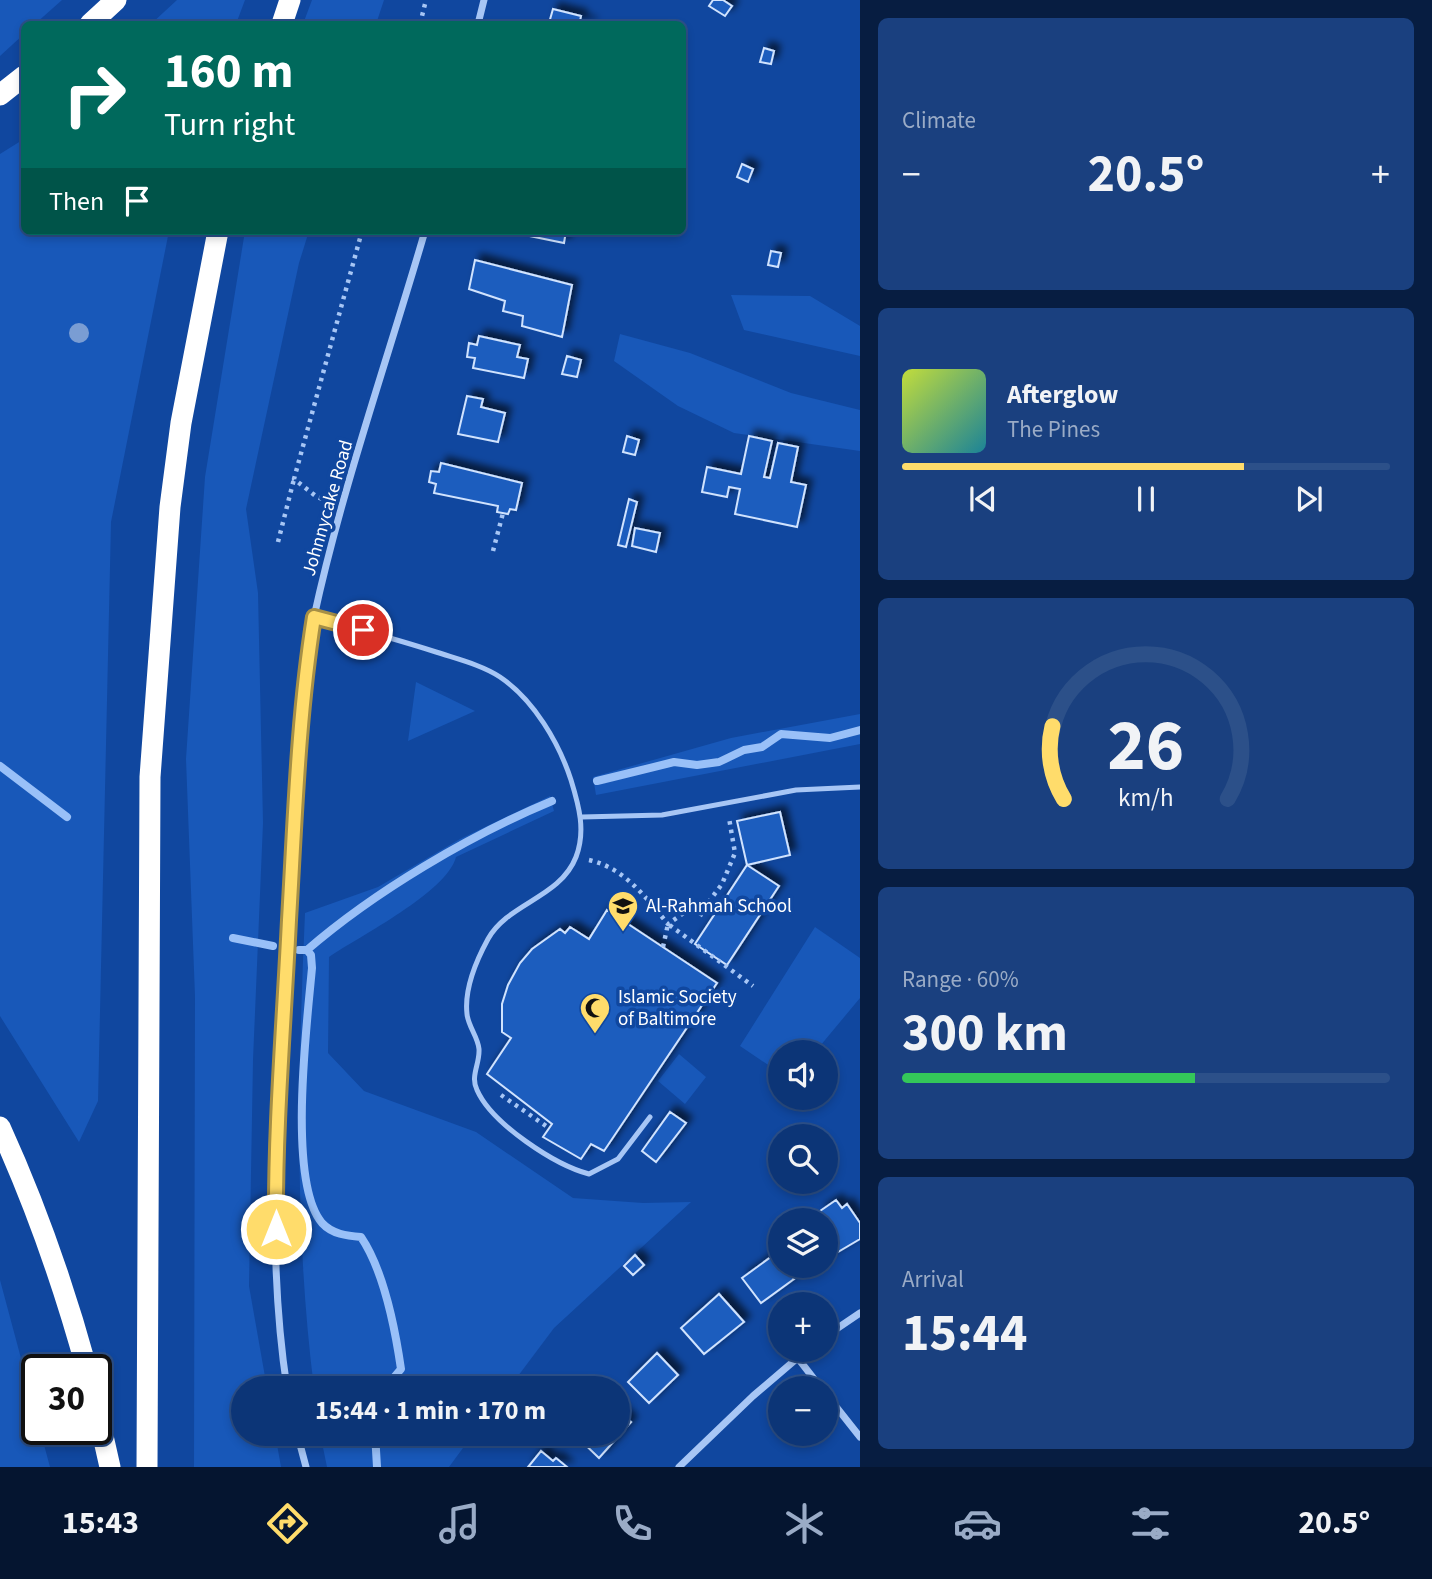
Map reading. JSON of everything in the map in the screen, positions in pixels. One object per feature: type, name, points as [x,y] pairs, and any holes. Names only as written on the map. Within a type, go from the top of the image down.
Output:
[{"type":"highway","points":[[93,21],[116,0]]},
{"type":"highway","points":[[283,21],[290,0]]},
{"type":"highway","points":[[0,95],[21,78]]},
{"type":"highway","points":[[147,1467],[150,776],[170,506],[181,423],[217,235]]},
{"type":"highway","points":[[0,1127],[36,1208],[83,1354]]},
{"type":"highway","points":[[105,1445],[110,1467]]},
{"type":"street","points":[[479,21],[484,0]]},
{"type":"street","name":"Johnnycake Road","points":[[285,1376],[279,1338],[276,1181],[300,736],[314,617],[424,235]]},
{"type":"street","points":[[838,1328],[860,1313]]},
{"type":"street","points":[[680,1467],[792,1362]]},
{"type":"street","points":[[801,1362],[812,1376]]},
{"type":"street","points":[[838,1409],[860,1437]]},
{"type":"street","points":[[300,1446],[306,1467]]},
{"type":"lane","points":[[314,617],[419,646],[500,677],[522,697],[557,745],[582,817],[576,857],[565,877],[504,920],[489,936],[479,957],[468,986],[466,1015],[479,1049],[474,1077],[477,1090],[497,1120],[571,1169],[589,1174],[618,1159],[650,1117]]},
{"type":"lane","points":[[582,817],[662,815],[796,790],[860,787]]},
{"type":"path","points":[[421,21],[426,0]]},
{"type":"path","points":[[278,542],[361,235]]},
{"type":"path","points":[[294,479],[317,497],[344,508]]},
{"type":"path","points":[[493,551],[503,513]]},
{"type":"path","points":[[700,916],[722,884],[735,853],[727,803]]},
{"type":"path","points":[[576,857],[603,863],[634,883],[668,924],[752,986]]},
{"type":"path","points":[[663,947],[668,924],[701,901],[707,904]]},
{"type":"path","points":[[503,1097],[549,1128]]},
{"type":"shaded area","points":[[0,0],[62,0],[38,21],[21,21],[21,37],[0,56]]},
{"type":"shaded area","points":[[177,0],[245,0],[237,21],[154,21]]},
{"type":"shaded area","points":[[312,0],[384,0],[377,21],[304,21]]},
{"type":"shaded area","points":[[21,141],[21,235],[168,235],[111,522],[98,1101],[79,1142],[0,1016],[0,154]]},
{"type":"shaded area","points":[[244,235],[308,235],[299,263],[246,509],[258,593],[263,823],[253,1060],[249,1286],[265,1376],[231,1376],[231,1446],[277,1446],[281,1467],[194,1467],[195,996],[186,759],[205,477]]},
{"type":"shaded area","points":[[731,295],[810,296],[860,326],[860,356],[744,330]]},
{"type":"shaded area","points":[[620,334],[690,353],[791,393],[860,410],[860,451],[734,433],[678,406],[614,361]]},
{"type":"shaded area","points":[[416,682],[475,711],[408,741]]},
{"type":"shaded area","points":[[860,714],[860,744],[596,795],[593,777],[731,738]]},
{"type":"shaded area","points":[[550,796],[554,811],[456,857],[437,884],[420,898],[329,957],[328,1053],[364,1091],[476,1132],[573,1198],[643,1203],[691,1202],[554,1328],[518,1376],[313,1376],[303,1269],[299,1150],[305,913],[378,887],[460,839]]},
{"type":"shaded area","points":[[815,927],[860,958],[860,998],[825,1040],[768,1040],[768,1065],[740,1046]]},
{"type":"shaded area","points":[[679,1054],[706,1077],[685,1104],[658,1081]]},
{"type":"shaded area","points":[[0,1280],[21,1358],[21,1445],[44,1445],[50,1467],[0,1467]]},
{"type":"shaded area","points":[[323,1446],[464,1446],[449,1467],[327,1467]]},
{"type":"building","points":[[713,0],[723,0],[732,6],[725,16],[709,6]]},
{"type":"building","points":[[553,9],[581,16],[580,21],[550,21]]},
{"type":"building","points":[[764,48],[774,51],[771,64],[760,62]]},
{"type":"building","points":[[742,164],[753,169],[748,182],[737,177]]},
{"type":"building","points":[[525,235],[565,235],[564,243]]},
{"type":"building","points":[[771,251],[781,253],[778,267],[768,265]]},
{"type":"building","points":[[475,260],[572,285],[562,337],[522,326],[523,316],[503,311],[505,301],[469,289]]},
{"type":"building","points":[[479,336],[520,345],[517,357],[528,359],[524,378],[473,368],[475,358],[467,357],[469,343],[477,345]]},
{"type":"building","points":[[567,356],[581,360],[577,377],[562,374]]},
{"type":"building","points":[[467,396],[483,399],[481,407],[505,413],[498,442],[458,434]]},
{"type":"building","points":[[627,436],[639,440],[635,455],[623,452]]},
{"type":"building","points":[[749,436],[772,441],[764,477],[770,478],[778,443],[798,447],[791,482],[806,485],[797,527],[735,514],[740,489],[729,487],[727,497],[702,492],[707,467],[741,474]]},
{"type":"building","points":[[441,463],[522,483],[516,510],[510,509],[508,514],[497,512],[498,506],[434,493],[436,484],[429,482],[431,471],[439,472]]},
{"type":"building","points":[[629,499],[637,502],[626,547],[618,545]]},
{"type":"building","points":[[635,528],[660,533],[656,552],[632,546]]},
{"type":"building","points":[[780,812],[790,855],[747,865],[737,821]]},
{"type":"building","points":[[747,865],[779,886],[727,965],[695,944]]},
{"type":"building","name":"Islamic Society of Baltimore","points":[[607,910],[717,983],[604,1151],[591,1144],[581,1159],[543,1137],[552,1124],[487,1074],[511,1038],[502,1032],[502,1004],[508,985],[520,963],[532,949],[560,929],[565,933],[570,927],[589,939]]},
{"type":"building","points":[[670,1112],[686,1123],[656,1162],[642,1151]]},
{"type":"building","points":[[836,1200],[842,1208],[847,1204],[860,1223],[860,1239],[838,1252],[838,1208],[824,1208]]},
{"type":"building","points":[[635,1255],[644,1265],[633,1275],[624,1266]]},
{"type":"building","points":[[768,1259],[768,1278],[794,1279],[776,1292],[768,1292],[768,1298],[761,1303],[742,1278]]},
{"type":"building","points":[[719,1294],[744,1322],[704,1354],[681,1328]]},
{"type":"building","points":[[657,1353],[678,1375],[649,1403],[630,1384],[630,1380]]},
{"type":"building","points":[[587,1446],[610,1446],[599,1458]]},
{"type":"building","points":[[541,1451],[553,1461],[556,1458],[567,1467],[528,1467]]},
{"type":"waterway","points":[[597,781],[674,762],[697,765],[719,762],[744,750],[762,747],[781,734],[830,738],[860,730]]},
{"type":"waterway","points":[[0,766],[67,817]]},
{"type":"waterway","points":[[307,950],[362,907],[424,866],[489,830],[552,801]]},
{"type":"waterway","points":[[233,938],[273,946]]},
{"type":"waterway","points":[[299,950],[307,950],[311,955],[312,968],[302,1101],[305,1174],[311,1203],[326,1227],[345,1235],[361,1237],[369,1251],[392,1318],[401,1369],[395,1376]]},
{"type":"waterway","points":[[376,1446],[377,1467]]},
{"type":"place","name":"Al-Rahmah School","points":[[623,933]]},
{"type":"place","name":"Islamic Society of Baltimore","points":[[595,1035]]},
{"type":"route","points":[[276,1229],[280,1081],[298,755],[307,661],[314,617],[363,630]]}]
